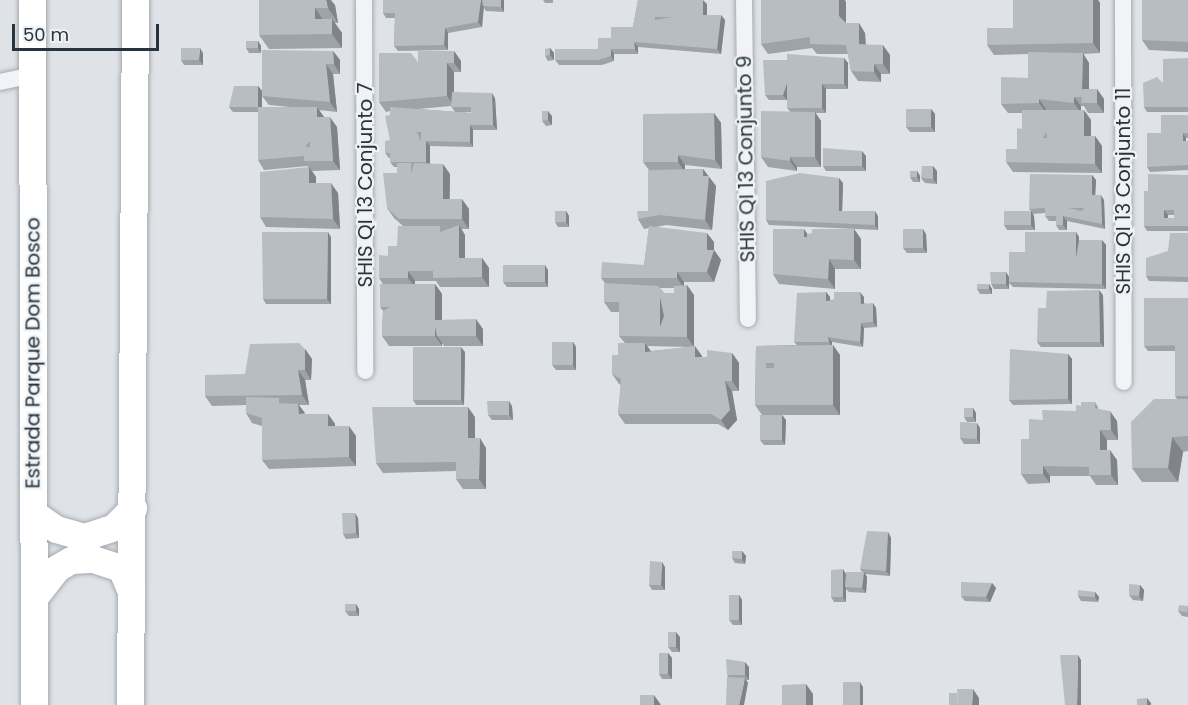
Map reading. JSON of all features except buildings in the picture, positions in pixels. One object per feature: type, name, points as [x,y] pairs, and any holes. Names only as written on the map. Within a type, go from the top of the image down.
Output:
[{"type":"main road","name":"Estrada Parque Dom Bosco","points":[[32,0],[33,513],[36,595],[34,705]]},
{"type":"main road","points":[[130,705],[135,0]]},
{"type":"main road","points":[[33,513],[56,529],[84,537],[114,527],[133,508]]},
{"type":"main road","points":[[36,595],[57,568],[71,560],[93,559],[121,568],[131,592]]},
{"type":"street","name":"SHIS QI 13 Conjunto 7","points":[[364,0],[365,371]]},
{"type":"street","name":"SHIS QI 13 Conjunto 9","points":[[744,0],[748,319]]},
{"type":"street","name":"SHIS QI 13 Conjunto 11","points":[[1123,0],[1124,381]]},
{"type":"street","points":[[0,82],[32,75]]}]
